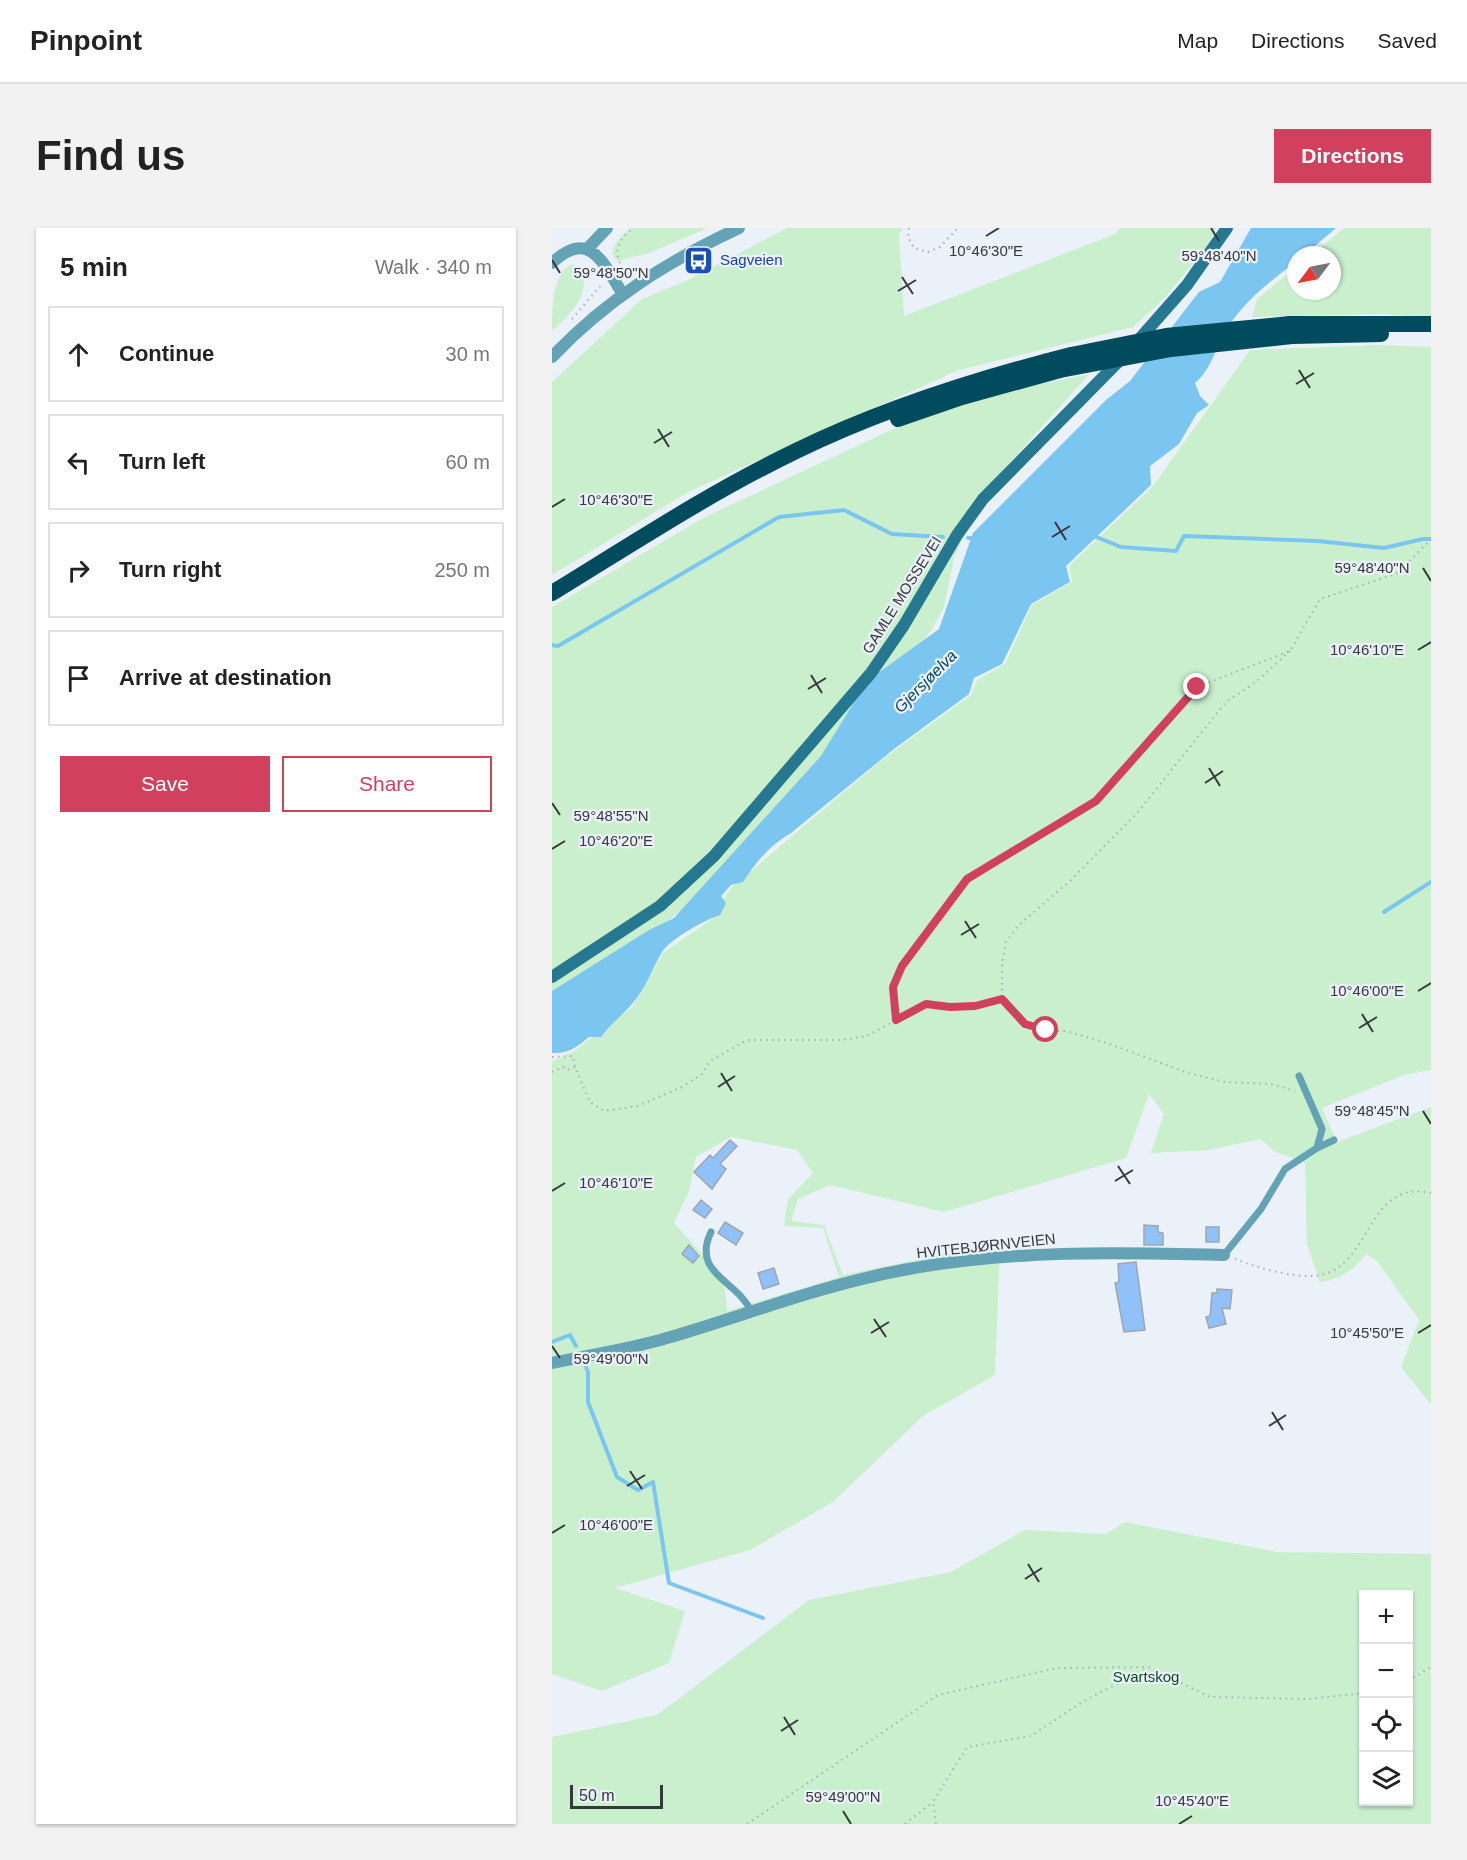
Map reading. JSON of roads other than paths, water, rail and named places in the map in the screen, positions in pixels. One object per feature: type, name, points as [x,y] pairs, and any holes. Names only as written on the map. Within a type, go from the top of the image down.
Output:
[{"type":"highway","points":[[552,593],[672,519],[797,450],[868,419],[956,386],[1071,355],[1166,336],[1431,324]]},
{"type":"highway","points":[[552,605],[697,517],[804,459],[924,410],[1060,370],[1291,330],[1431,335]]},
{"type":"main road","name":"GAMLE MOSSEVEI","points":[[552,977],[671,897],[748,818],[878,663],[904,625],[957,536],[983,499],[1148,330],[1187,285],[1227,228]]},
{"type":"street","points":[[589,247],[607,228]]},
{"type":"street","points":[[552,357],[586,322],[622,293],[666,265],[739,228]]},
{"type":"street","points":[[552,263],[570,247],[578,245],[589,247],[617,273],[622,293]]},
{"type":"street","name":"HVITEBJØRNVEIEN","points":[[552,1363],[665,1338],[820,1290],[903,1270],[1010,1256],[1115,1252],[1224,1255]]},
{"type":"lane","points":[[1299,1076],[1322,1129],[1317,1148]]},
{"type":"lane","points":[[1224,1255],[1261,1209],[1285,1169],[1334,1140]]},
{"type":"lane","points":[[711,1232],[704,1248],[708,1262],[751,1311]]},
{"type":"water","name":"Gjersjøelva","points":[[1251,228],[1336,228],[1315,246],[1287,246],[1287,269],[1259,291],[1235,317],[1206,371],[1195,383],[1200,396],[1209,405],[1197,413],[1179,444],[1150,466],[1151,485],[1066,566],[1070,582],[1031,604],[1002,664],[974,678],[969,694],[894,749],[783,838],[758,861],[743,882],[731,885],[721,896],[726,903],[720,915],[688,930],[666,947],[637,998],[601,1037],[589,1037],[571,1050],[552,1053],[552,991],[649,930],[674,918],[821,756],[867,681],[939,629],[973,533],[1106,400],[1130,381],[1199,292],[1220,282]]},
{"type":"waterway","points":[[552,645],[558,646],[779,517],[844,510],[892,534],[943,537]]},
{"type":"waterway","points":[[1094,536],[1121,547],[1176,551],[1184,536],[1318,541],[1384,548],[1431,539]]},
{"type":"waterway","points":[[1384,912],[1431,882]]},
{"type":"waterway","points":[[552,1342],[570,1335],[576,1346]]},
{"type":"waterway","points":[[586,1367],[588,1402],[617,1477],[638,1490],[653,1482],[669,1583],[763,1618]]},
{"type":"place","name":"Sagveien","points":[[699,260]]},
{"type":"park label","name":"Svartskog","points":[[1146,1677]]}]
